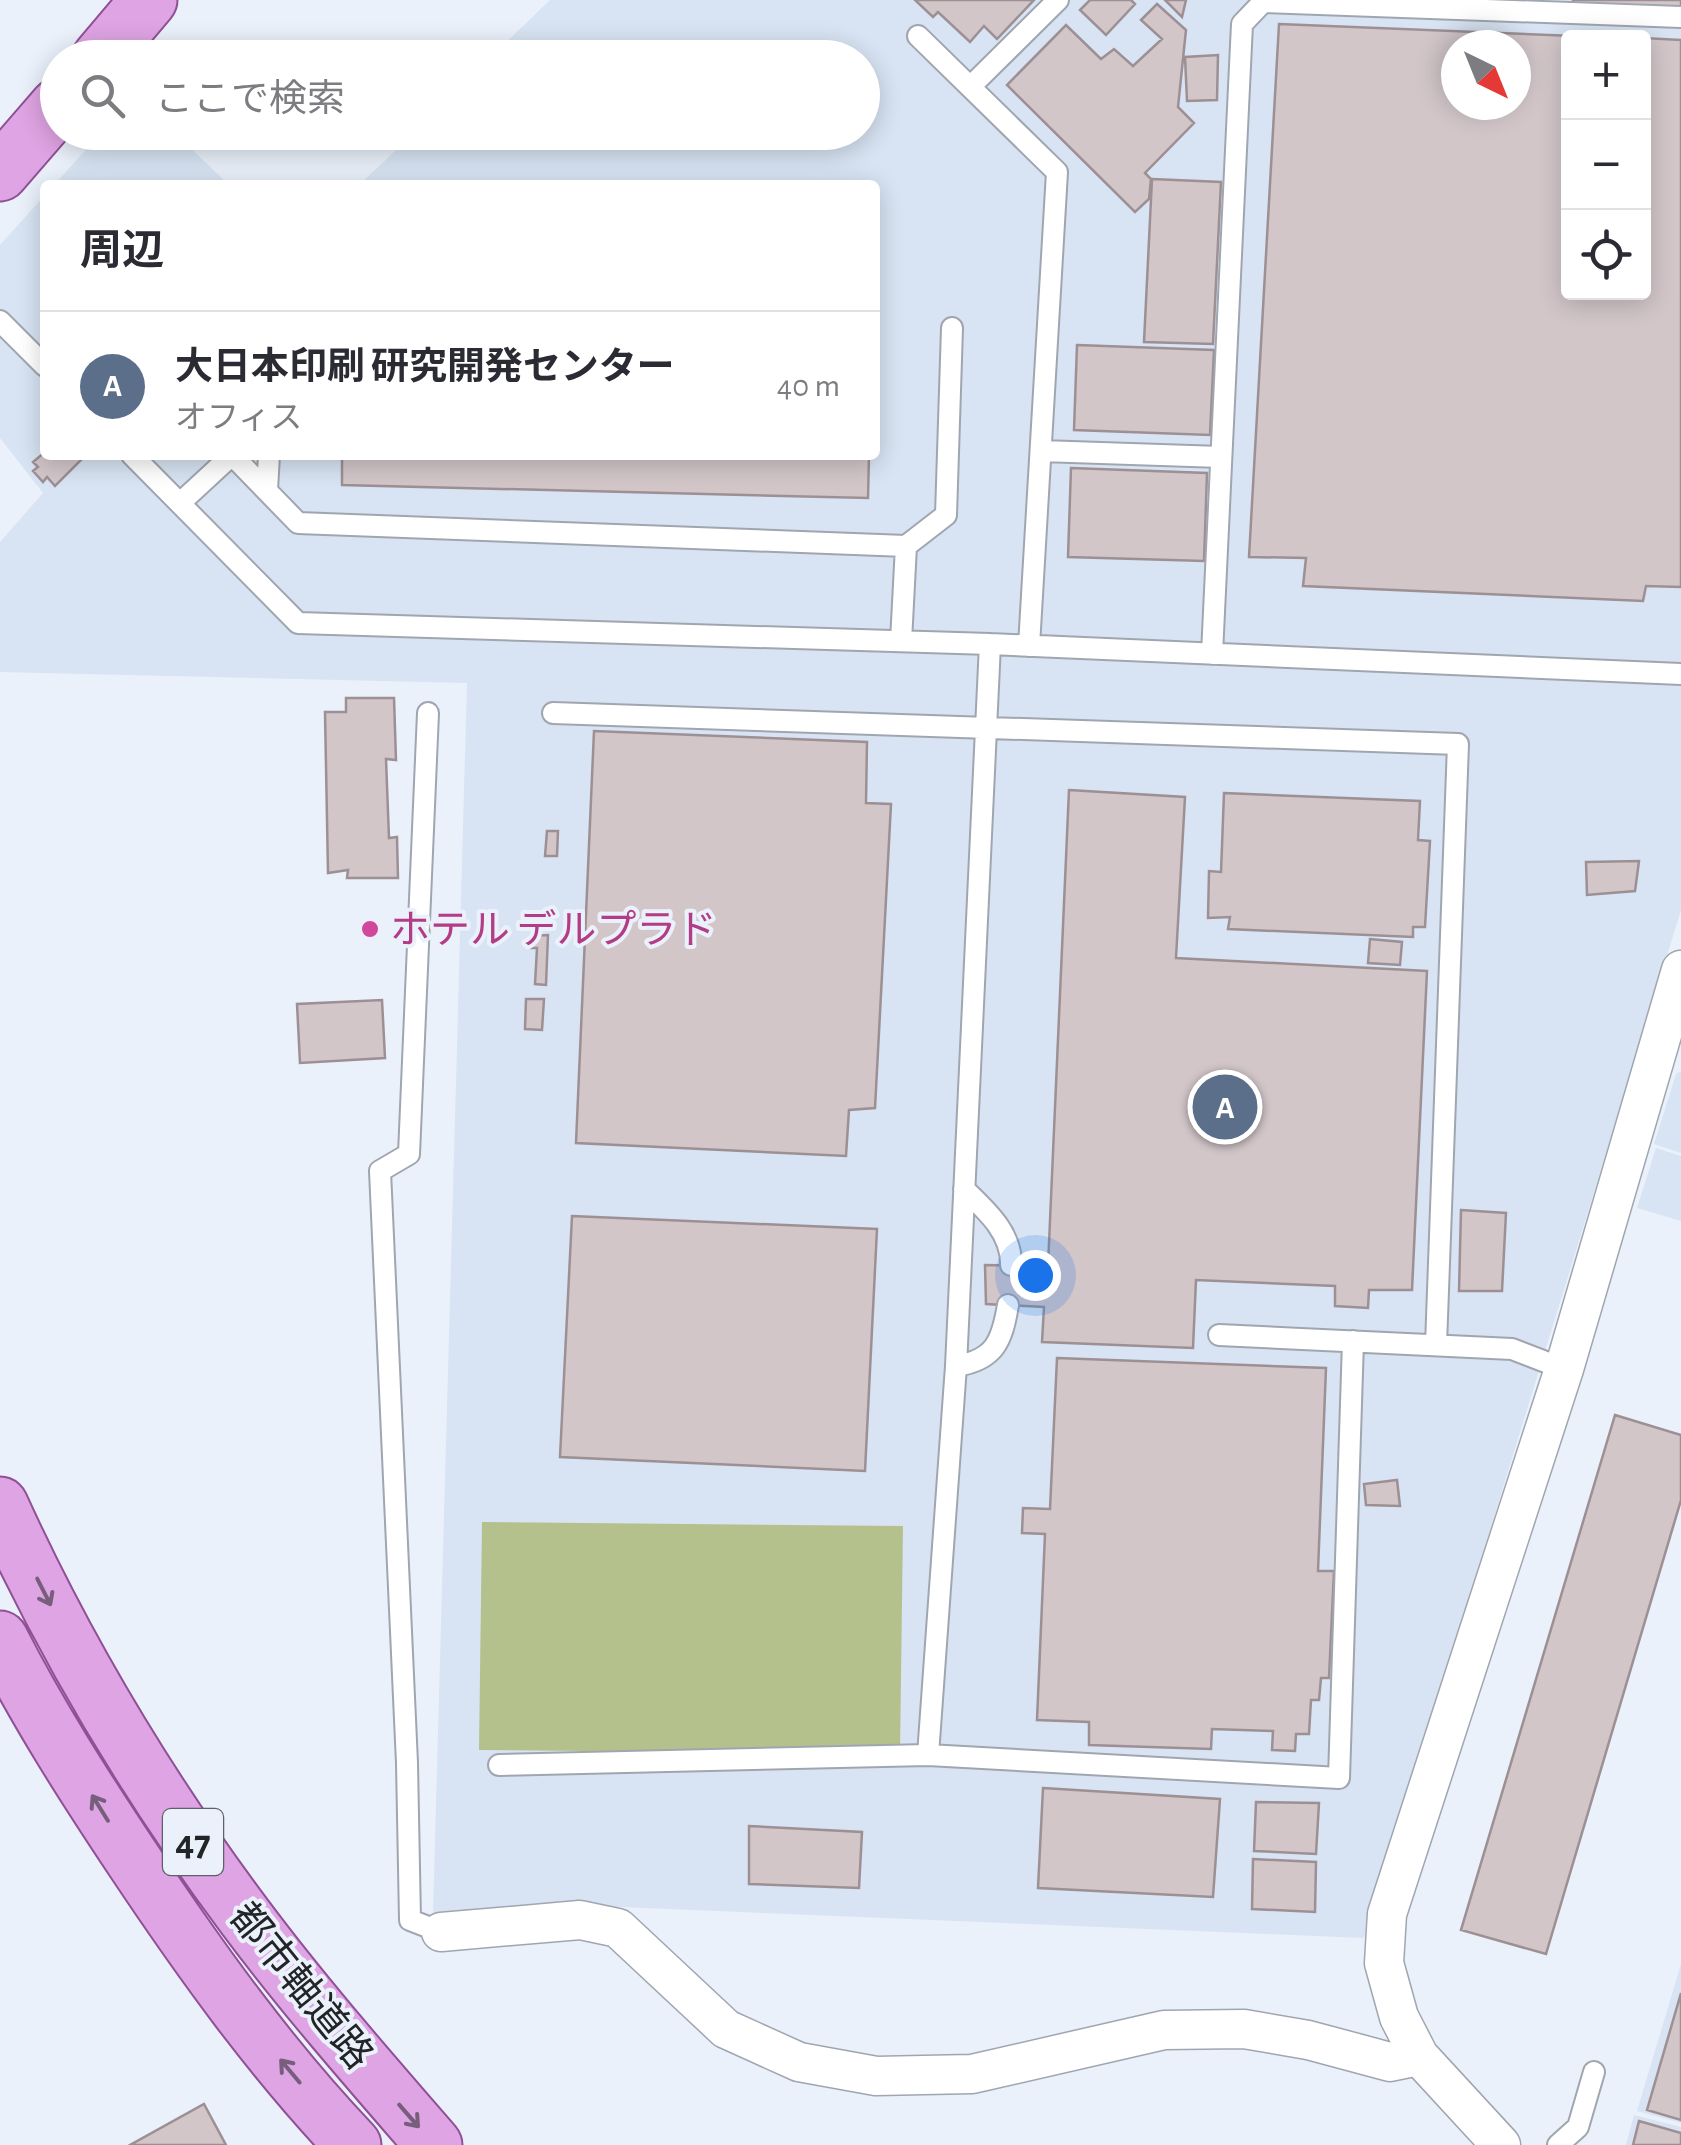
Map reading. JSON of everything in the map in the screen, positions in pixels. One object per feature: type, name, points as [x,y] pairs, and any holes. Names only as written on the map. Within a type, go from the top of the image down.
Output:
[{"type":"main road","points":[[115,40],[149,0]]},
{"type":"main road","points":[[0,173],[40,127]]},
{"type":"main road","name":"都市軸道路","points":[[0,1506],[81,1663],[158,1790],[244,1916],[327,2022],[434,2145]]},
{"type":"main road","name":"都市軸道路","points":[[0,1638],[24,1686],[177,1924],[255,2029],[353,2145]]},
{"type":"street","points":[[1501,2145],[1419,2056],[1399,2017],[1384,1962],[1388,1914],[1564,1369],[1678,995]]},
{"type":"street","points":[[441,1932],[580,1920],[618,1928],[726,2028],[799,2062],[876,2076],[972,2074],[1164,2030],[1244,2029],[1308,2040],[1390,2062],[1419,2056]]},
{"type":"lane","points":[[970,87],[1058,0]]},
{"type":"lane","points":[[1212,654],[1242,24],[1263,2],[1681,16]]},
{"type":"lane","points":[[918,36],[1058,172],[1028,646]]},
{"type":"lane","points":[[0,321],[40,361]]},
{"type":"lane","points":[[237,460],[298,523],[906,546],[946,515],[952,328]]},
{"type":"lane","points":[[1041,451],[1222,457]]},
{"type":"lane","points":[[137,460],[298,623],[990,644],[1681,674]]},
{"type":"lane","points":[[180,503],[227,460]]},
{"type":"lane","points":[[267,490],[268,460]]},
{"type":"lane","points":[[902,641],[906,546]]},
{"type":"lane","points":[[928,1756],[956,1366],[990,644]]},
{"type":"lane","points":[[428,713],[409,1154],[380,1171],[407,1763],[410,1920],[441,1932]]},
{"type":"lane","points":[[552,713],[1458,744],[1436,1345]]},
{"type":"lane","points":[[964,1189],[1004,1232],[1012,1252],[1012,1265]]},
{"type":"lane","points":[[956,1366],[975,1363],[1002,1338],[1008,1305]]},
{"type":"lane","points":[[1218,1334],[1512,1349],[1564,1369]]},
{"type":"lane","points":[[499,1765],[928,1756],[1339,1778],[1353,1341]]},
{"type":"lane","points":[[1558,2145],[1578,2127],[1594,2072]]},
{"type":"shaded area","points":[[550,0],[1681,0],[1681,910],[1364,1938],[621,1907],[460,1917],[433,1913],[467,683],[0,672],[0,542],[43,493],[0,438],[0,245],[40,201],[40,460],[880,460],[880,180],[364,180],[396,150],[880,150],[880,40],[509,40]]},
{"type":"shaded area","points":[[86,150],[193,150],[224,180],[59,180]]},
{"type":"shaded area","points":[[1681,1071],[1681,1153],[1654,1144],[1676,1074]]},
{"type":"shaded area","points":[[1656,1148],[1681,1156],[1681,1221],[1637,1208]]},
{"type":"shaded area","points":[[1681,1964],[1681,2123],[1637,2111]]},
{"type":"shaded area","points":[[1634,2115],[1681,2127],[1681,2145],[1626,2145]]},
{"type":"green space","points":[[482,1522],[903,1526],[900,1754],[479,1750]]},
{"type":"building","points":[[915,0],[1034,0],[997,39],[984,26],[970,42],[938,12],[933,17]]},
{"type":"building","points":[[1090,0],[1131,0],[1135,4],[1106,35],[1080,10]]},
{"type":"building","points":[[1165,0],[1186,0],[1182,17]]},
{"type":"building","points":[[1573,0],[1681,0],[1681,7],[1573,4]]},
{"type":"building","points":[[1157,4],[1186,30],[1178,107],[1194,123],[1145,173],[1151,179],[1149,199],[1135,212],[1007,85],[1066,25],[1101,59],[1114,49],[1133,66],[1162,39],[1141,20]]},
{"type":"building","points":[[1279,24],[1441,31],[1441,120],[1531,120],[1531,34],[1561,35],[1561,300],[1651,300],[1651,38],[1681,40],[1681,587],[1646,586],[1643,601],[1303,586],[1306,558],[1249,557]]},
{"type":"building","points":[[1218,55],[1217,100],[1187,101],[1185,57]]},
{"type":"building","points":[[1152,179],[1221,182],[1213,344],[1144,342]]},
{"type":"building","points":[[1077,345],[1214,350],[1210,435],[1074,430]]},
{"type":"building","points":[[40,456],[40,460],[81,460],[55,486],[47,477],[43,482],[33,471],[38,467],[33,462]]},
{"type":"building","points":[[342,460],[869,460],[868,498],[342,485]]},
{"type":"building","points":[[1071,468],[1207,473],[1204,561],[1068,557]]},
{"type":"building","points":[[346,698],[394,698],[396,760],[386,759],[389,838],[397,837],[398,878],[347,878],[348,870],[328,873],[325,712],[346,712]]},
{"type":"building","points":[[594,731],[867,742],[866,803],[891,804],[875,1108],[849,1110],[846,1156],[576,1143]]},
{"type":"building","points":[[1069,790],[1185,797],[1176,958],[1427,971],[1412,1290],[1369,1290],[1368,1308],[1335,1306],[1335,1286],[1196,1280],[1193,1348],[1042,1342],[1044,1307],[986,1304],[985,1265],[1048,1266]]},
{"type":"building","points":[[1224,793],[1420,801],[1418,840],[1430,841],[1425,927],[1413,927],[1413,937],[1228,929],[1230,917],[1208,918],[1209,871],[1221,872]]},
{"type":"building","points":[[547,831],[558,831],[557,856],[545,856]]},
{"type":"building","points":[[1639,861],[1635,891],[1587,895],[1586,862]]},
{"type":"building","points":[[548,935],[546,985],[535,984],[537,948],[531,948],[531,936]]},
{"type":"building","points":[[1370,939],[1402,942],[1400,965],[1368,963]]},
{"type":"building","points":[[526,999],[544,999],[542,1030],[525,1029]]},
{"type":"building","points":[[382,1000],[385,1058],[300,1063],[297,1004]]},
{"type":"building","points":[[1461,1210],[1506,1213],[1502,1291],[1459,1291]]},
{"type":"building","points":[[572,1216],[877,1229],[865,1471],[560,1457]]},
{"type":"building","points":[[1057,1358],[1326,1368],[1318,1571],[1334,1571],[1329,1678],[1321,1678],[1319,1700],[1311,1700],[1309,1734],[1296,1734],[1295,1751],[1272,1750],[1273,1731],[1212,1729],[1211,1749],[1089,1745],[1089,1722],[1037,1720],[1045,1534],[1022,1533],[1023,1508],[1050,1509]]},
{"type":"building","points":[[1615,1415],[1681,1435],[1681,1500],[1546,1954],[1461,1930]]},
{"type":"building","points":[[1397,1480],[1400,1506],[1366,1505],[1364,1484]]},
{"type":"building","points":[[1043,1788],[1220,1799],[1213,1897],[1038,1888]]},
{"type":"building","points":[[1256,1802],[1319,1803],[1316,1854],[1254,1851]]},
{"type":"building","points":[[749,1826],[862,1832],[859,1888],[749,1884]]},
{"type":"building","points":[[1253,1859],[1316,1862],[1315,1912],[1252,1909]]},
{"type":"building","points":[[1681,1993],[1681,2120],[1647,2110]]},
{"type":"building","points":[[204,2104],[226,2145],[130,2145]]},
{"type":"building","points":[[1639,2121],[1681,2133],[1681,2145],[1633,2145]]},
{"type":"place","name":"ホテル デルプラド","points":[[370,929]]},
{"type":"place","name":"大日本印刷 研究開発センター","points":[[1225,1107]]}]
